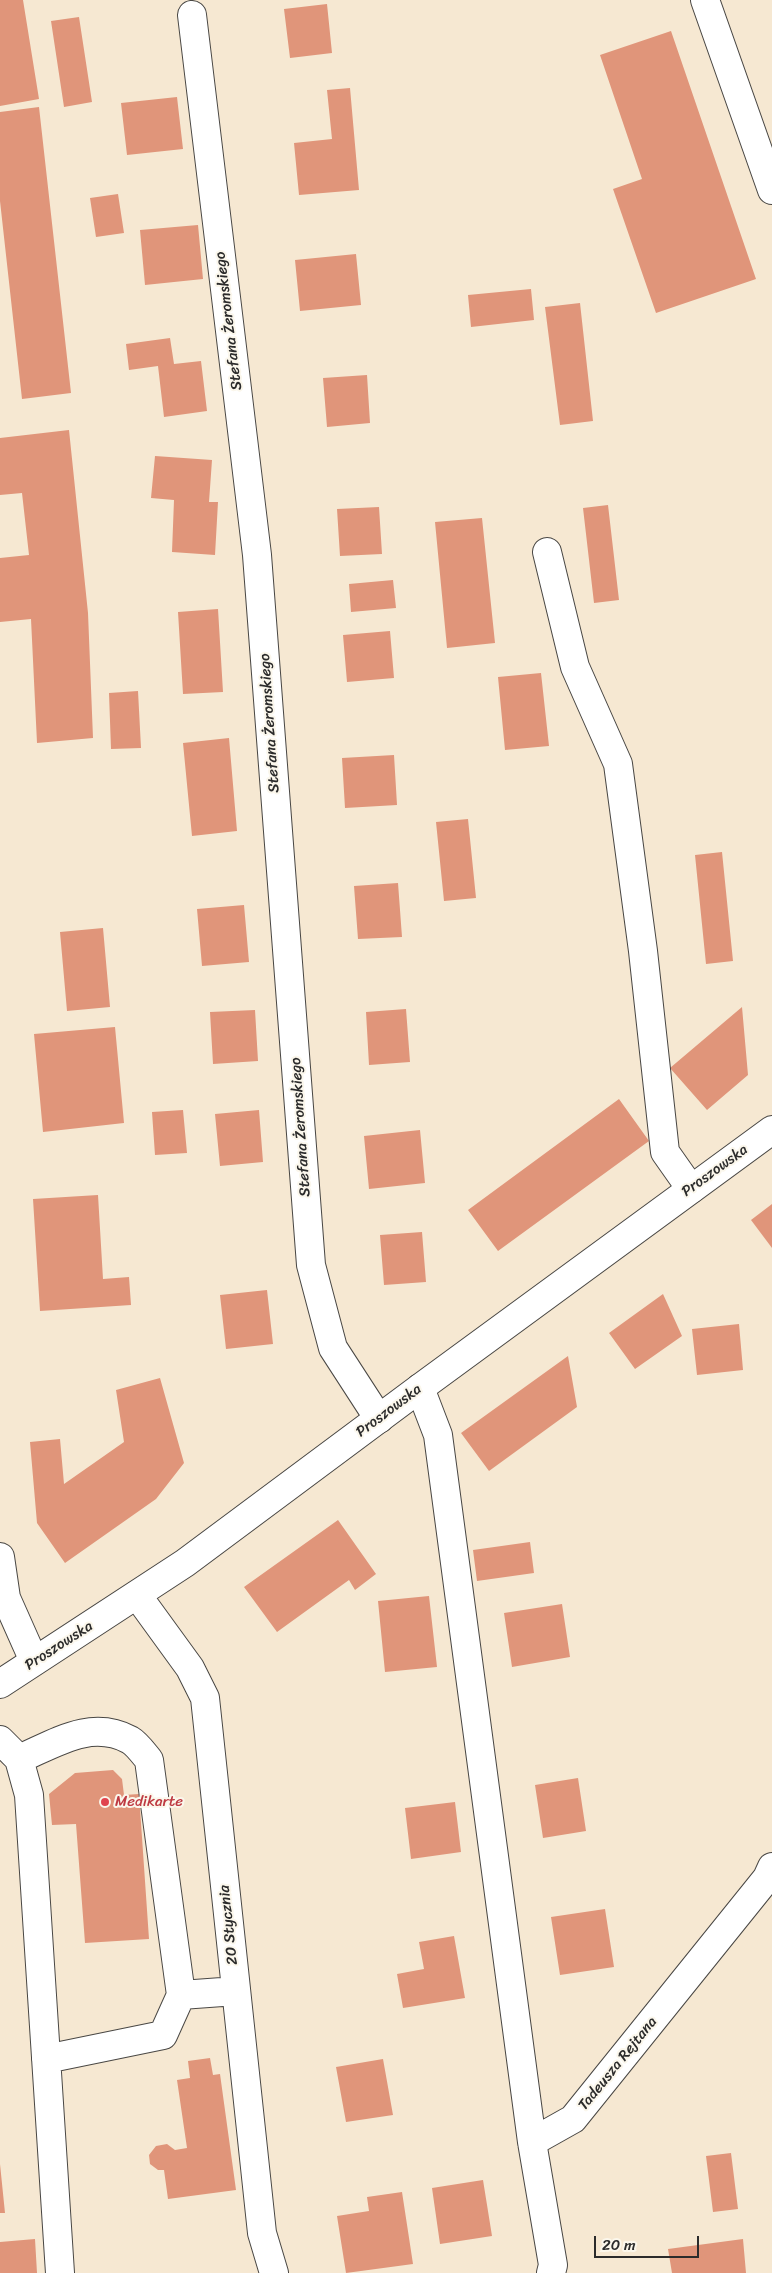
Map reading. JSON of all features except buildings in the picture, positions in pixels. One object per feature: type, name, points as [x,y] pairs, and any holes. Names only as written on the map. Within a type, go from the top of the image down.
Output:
[{"type":"street","points":[[705,0],[772,190]]},
{"type":"street","name":"Stefana Żeromskiego","points":[[192,15],[257,554],[311,1265],[333,1348],[378,1418]]},
{"type":"street","points":[[547,552],[575,666],[618,764],[643,951],[665,1152],[691,1189]]},
{"type":"street","name":"Proszowska","points":[[0,1684],[185,1563],[378,1418],[772,1130]]},
{"type":"street","points":[[420,1388],[438,1435],[532,2142],[553,2265],[551,2273]]},
{"type":"street","points":[[0,1557],[6,1598],[34,1662]]},
{"type":"street","name":"20 Stycznia","points":[[137,1595],[190,1668],[205,1698],[262,2233],[274,2273]]},
{"type":"street","points":[[19,1759],[78,1733],[102,1730],[132,1741],[150,1760],[181,1995],[164,2035],[46,2059]]},
{"type":"street","points":[[0,1740],[19,1759],[28,1795],[60,2273]]},
{"type":"street","name":"Tadeusza Rejtana","points":[[532,2142],[573,2120],[767,1878],[772,1867]]},
{"type":"street","points":[[181,1995],[236,1991]]},
{"type":"place","name":"Medikarte","points":[[105,1802]]}]
